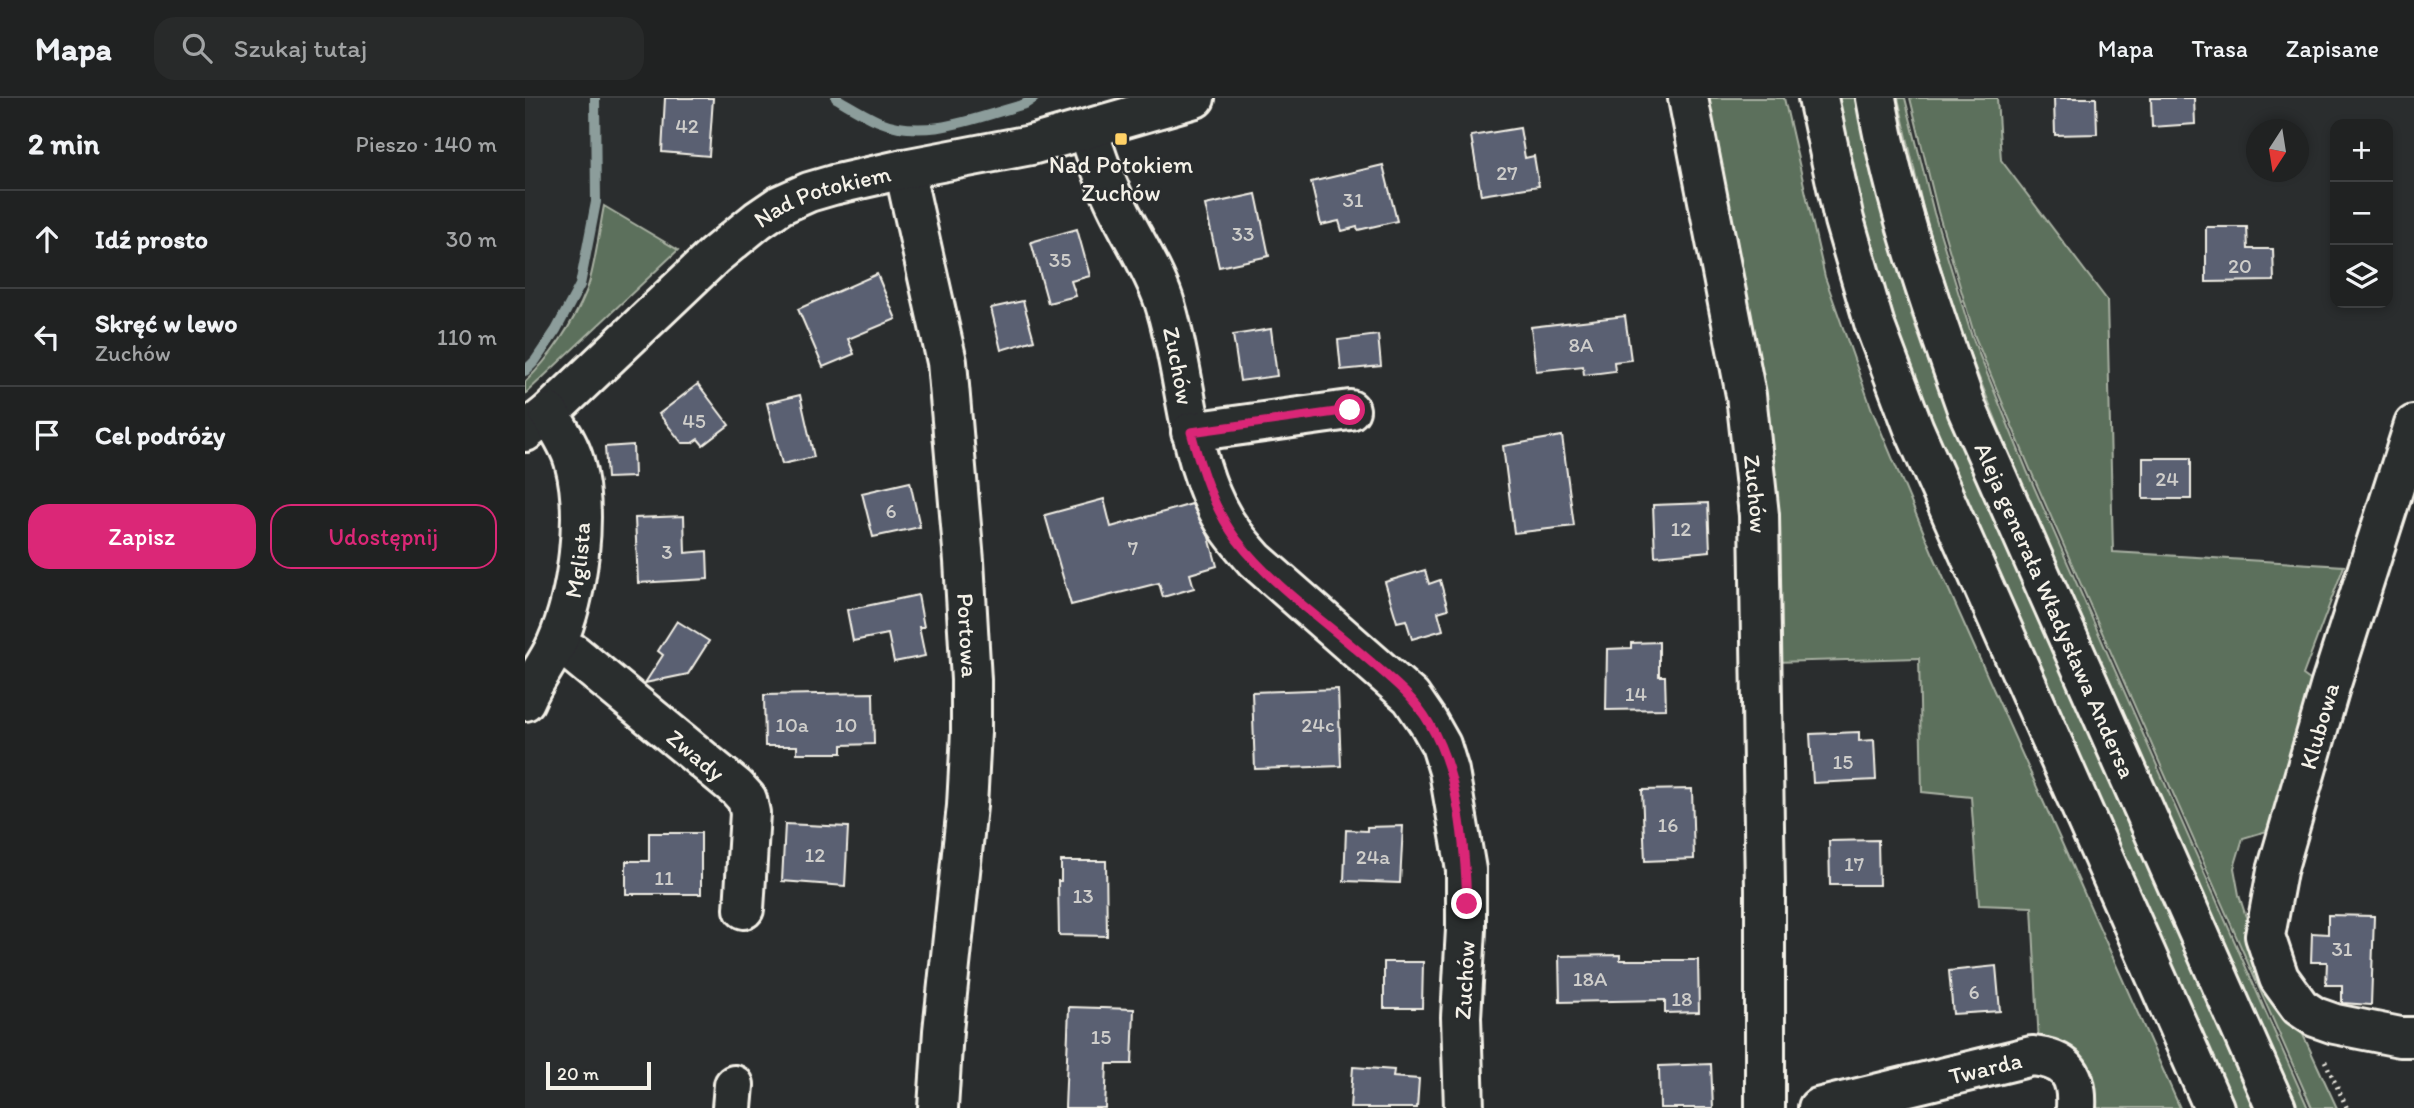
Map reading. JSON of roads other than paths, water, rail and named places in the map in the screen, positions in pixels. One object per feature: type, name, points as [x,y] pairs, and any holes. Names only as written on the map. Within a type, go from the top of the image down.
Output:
[{"type":"street","name":"Nad Potokiem","points":[[537,423],[714,256],[780,205],[833,184],[1031,145],[1195,98]]},
{"type":"street","name":"Zuchów","points":[[1688,98],[1746,395],[1759,515],[1765,1108]]},
{"type":"street","name":"Aleja generała Władysława Andersa","points":[[1876,103],[1900,208],[1967,409],[2276,1108]]},
{"type":"street","points":[[1819,106],[1848,234],[1875,326],[1914,429],[2214,1108]]},
{"type":"street","name":"Zuchów","points":[[1088,130],[1112,197],[1151,267],[1164,303],[1191,432],[1207,484],[1218,509],[1236,538],[1280,584],[1411,697],[1429,722],[1441,746],[1449,771],[1466,870],[1461,1017],[1464,1108]]},
{"type":"street","name":"Portowa","points":[[904,169],[947,362],[971,680],[967,806],[943,1031],[938,1108]]},
{"type":"street","points":[[1191,432],[1350,410]]},
{"type":"street","name":"Mglista","points":[[525,701],[556,646],[575,583],[580,547],[579,481],[573,458],[537,423]]},
{"type":"street","name":"Klubowa","points":[[2414,425],[2337,663],[2277,872],[2265,936],[2279,978],[2300,1007],[2315,1017],[2363,1031],[2414,1037]]},
{"type":"street","name":"Zwady","points":[[556,646],[572,653],[747,799],[750,813],[744,909]]},
{"type":"street","name":"Twarda","points":[[1818,1108],[2032,1056],[2049,1057],[2062,1064],[2073,1078],[2077,1092],[2076,1108]]},
{"type":"waterway","points":[[525,371],[556,330],[580,285],[596,202],[595,98]]},
{"type":"waterway","points":[[836,98],[878,121],[915,129],[952,125],[1025,104],[1034,98]]},
{"type":"place","name":"Nad Potokiem Zuchów","points":[[1121,139]]}]
